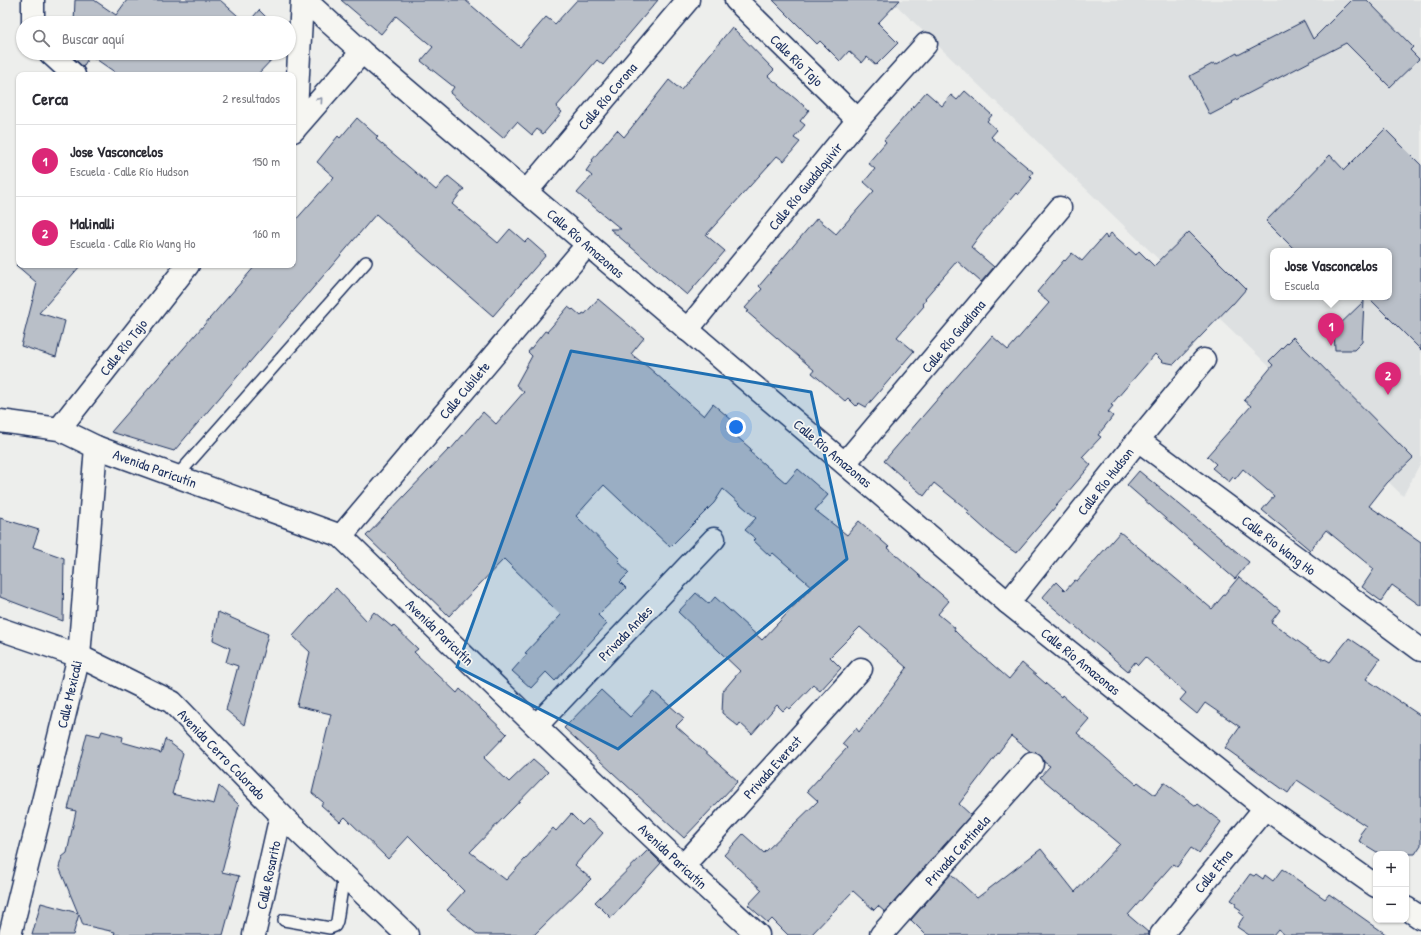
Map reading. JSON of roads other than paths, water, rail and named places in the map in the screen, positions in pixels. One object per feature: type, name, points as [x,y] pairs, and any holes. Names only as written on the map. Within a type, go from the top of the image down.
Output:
[{"type":"street","points":[[33,0],[33,16]]},
{"type":"street","points":[[296,98],[302,0]]},
{"type":"street","name":"Calle Río Amazonas","points":[[305,0],[362,52],[1008,603],[1265,808],[1373,884]]},
{"type":"street","name":"Calle Río Corona","points":[[526,192],[688,0]]},
{"type":"street","name":"Calle Río Tajo","points":[[736,0],[858,120]]},
{"type":"street","name":"Calle Río Guadalquivir","points":[[687,330],[858,120],[926,44]]},
{"type":"street","points":[[296,128],[362,52]]},
{"type":"street","points":[[58,60],[71,72]]},
{"type":"street","name":"Calle Río Guadiana","points":[[845,463],[1060,208]]},
{"type":"street","name":"Calle Cubilete","points":[[341,536],[587,244]]},
{"type":"street","name":"Calle Río Tajo","points":[[58,429],[186,268]]},
{"type":"street","name":"Calle Río Hudson","points":[[1008,603],[1204,360]]},
{"type":"street","name":"Avenida Paricutín","points":[[0,422],[58,429],[96,447],[341,536],[536,726],[758,935]]},
{"type":"street","name":"Calle Río Wang Ho","points":[[1138,440],[1421,650]]},
{"type":"street","name":"Calle Mexicali","points":[[10,935],[78,656],[96,447]]},
{"type":"street","name":"Privada Andes","points":[[536,726],[714,539]]},
{"type":"street","name":"Avenida Cerro Colorado","points":[[0,629],[78,656],[172,702],[281,815],[407,935]]},
{"type":"street","name":"Privada Everest","points":[[683,866],[861,669]]},
{"type":"street","name":"Privada Centinela","points":[[881,935],[1032,764]]},
{"type":"street","name":"Calle Etna","points":[[1161,935],[1265,808]]},
{"type":"street","name":"Calle Rosarito","points":[[254,935],[281,815]]},
{"type":"lane","points":[[177,476],[366,262]]},
{"type":"lane","points":[[284,920],[330,928],[335,926],[344,875]]},
{"type":"place","name":"Jose Vasconcelos","points":[[1331,346]]},
{"type":"place","name":"Malinalli","points":[[1388,395]]}]
